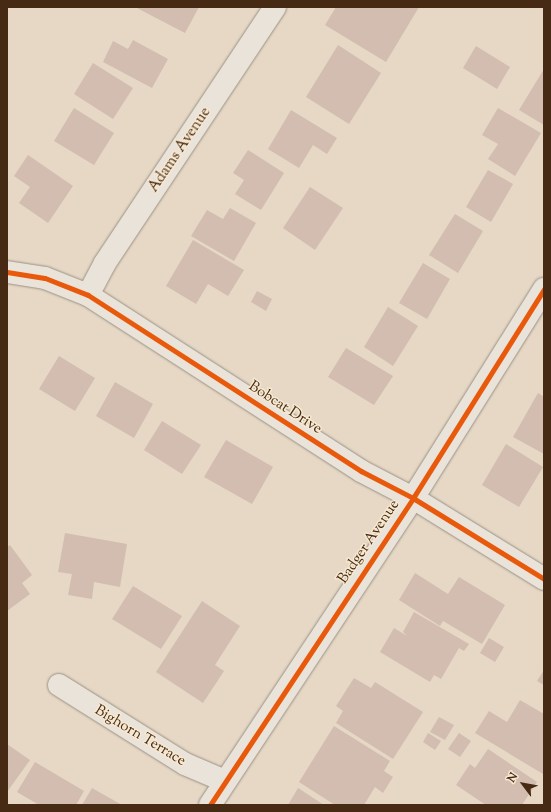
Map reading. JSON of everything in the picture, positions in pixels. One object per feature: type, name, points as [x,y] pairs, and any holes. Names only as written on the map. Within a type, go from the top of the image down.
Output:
[{"type":"street","name":"Adams Avenue","points":[[88,295],[105,262],[275,7]]},
{"type":"street","name":"Bobcat Drive","points":[[7,272],[45,278],[88,295],[361,471],[413,498],[544,579]]},
{"type":"street","name":"Badger Avenue","points":[[210,805],[413,498],[544,289]]},
{"type":"street","name":"Bighorn Terrace","points":[[59,685],[185,764],[225,781]]},
{"type":"building","points":[[135,7],[199,7],[185,33]]},
{"type":"building","points":[[336,7],[419,7],[386,62],[325,25]]},
{"type":"building","points":[[133,40],[168,59],[152,88],[103,62],[113,41],[128,49]]},
{"type":"building","points":[[338,45],[381,73],[349,124],[306,97]]},
{"type":"building","points":[[476,46],[510,67],[497,89],[463,68]]},
{"type":"building","points":[[93,63],[133,88],[113,119],[74,94]]},
{"type":"building","points":[[544,69],[544,125],[519,110]]},
{"type":"building","points":[[74,108],[114,133],[94,165],[54,141]]},
{"type":"building","points":[[498,108],[541,133],[515,176],[488,159],[498,144],[482,135]]},
{"type":"building","points":[[291,110],[337,138],[327,154],[313,145],[299,168],[268,149]]},
{"type":"building","points":[[248,150],[284,173],[261,210],[235,194],[244,180],[233,173]]},
{"type":"building","points":[[28,155],[73,186],[48,223],[19,203],[30,187],[14,176]]},
{"type":"building","points":[[488,170],[513,184],[491,222],[466,207]]},
{"type":"building","points":[[310,187],[343,208],[315,250],[283,228]]},
{"type":"building","points":[[230,208],[256,223],[234,261],[191,236],[207,210],[223,219]]},
{"type":"building","points":[[455,214],[483,231],[458,273],[429,255]]},
{"type":"building","points":[[193,240],[244,270],[228,296],[208,284],[196,304],[166,286]]},
{"type":"building","points":[[423,263],[450,279],[427,319],[399,303]]},
{"type":"building","points":[[257,291],[272,299],[266,311],[251,302]]},
{"type":"building","points":[[388,307],[418,326],[393,366],[364,347]]},
{"type":"building","points":[[346,348],[393,376],[374,405],[328,377]]},
{"type":"building","points":[[59,356],[95,378],[75,411],[39,389]]},
{"type":"building","points":[[115,382],[153,404],[134,438],[96,416]]},
{"type":"building","points":[[538,393],[544,397],[544,454],[513,437]]},
{"type":"building","points":[[162,421],[201,445],[182,474],[144,450]]},
{"type":"building","points":[[226,440],[273,467],[252,504],[204,477]]},
{"type":"building","points":[[506,444],[543,467],[519,507],[482,485]]},
{"type":"building","points":[[65,533],[127,544],[120,587],[94,582],[92,599],[68,595],[72,574],[58,572]]},
{"type":"building","points":[[10,545],[32,575],[22,583],[30,594],[7,611],[7,547]]},
{"type":"building","points":[[415,573],[448,594],[459,577],[505,605],[482,644],[443,621],[440,626],[399,600]]},
{"type":"building","points":[[133,586],[182,616],[161,649],[112,619]]},
{"type":"building","points":[[202,601],[240,626],[215,665],[224,671],[203,703],[156,672]]},
{"type":"building","points":[[414,612],[469,644],[464,651],[459,648],[441,679],[434,675],[430,682],[380,652],[394,628],[407,636],[403,632]]},
{"type":"building","points":[[489,638],[504,647],[495,662],[480,653]]},
{"type":"building","points":[[544,670],[544,685],[537,681]]},
{"type":"building","points":[[354,678],[371,688],[375,682],[423,712],[393,759],[336,723],[343,711],[336,706]]},
{"type":"building","points":[[520,700],[544,714],[543,774],[475,733],[489,711],[507,722]]},
{"type":"building","points":[[439,717],[454,725],[445,740],[430,732]]},
{"type":"building","points":[[334,726],[390,761],[384,771],[393,777],[383,793],[375,787],[364,805],[335,805],[299,782]]},
{"type":"building","points":[[428,733],[441,741],[435,750],[423,742]]},
{"type":"building","points":[[459,733],[471,741],[460,757],[448,749]]},
{"type":"building","points":[[7,744],[30,760],[7,792]]},
{"type":"building","points":[[488,749],[537,782],[522,805],[486,805],[456,785],[470,764],[475,768]]},
{"type":"building","points":[[35,762],[84,791],[76,805],[39,805],[17,792]]},
{"type":"building","points":[[92,788],[122,805],[82,805]]},
{"type":"building","points":[[298,788],[324,805],[288,805]]},
{"type":"cycle path","points":[[7,272],[45,278],[88,295],[361,471],[413,498],[544,579]]},
{"type":"cycle path","points":[[210,805],[413,498],[544,289]]}]
